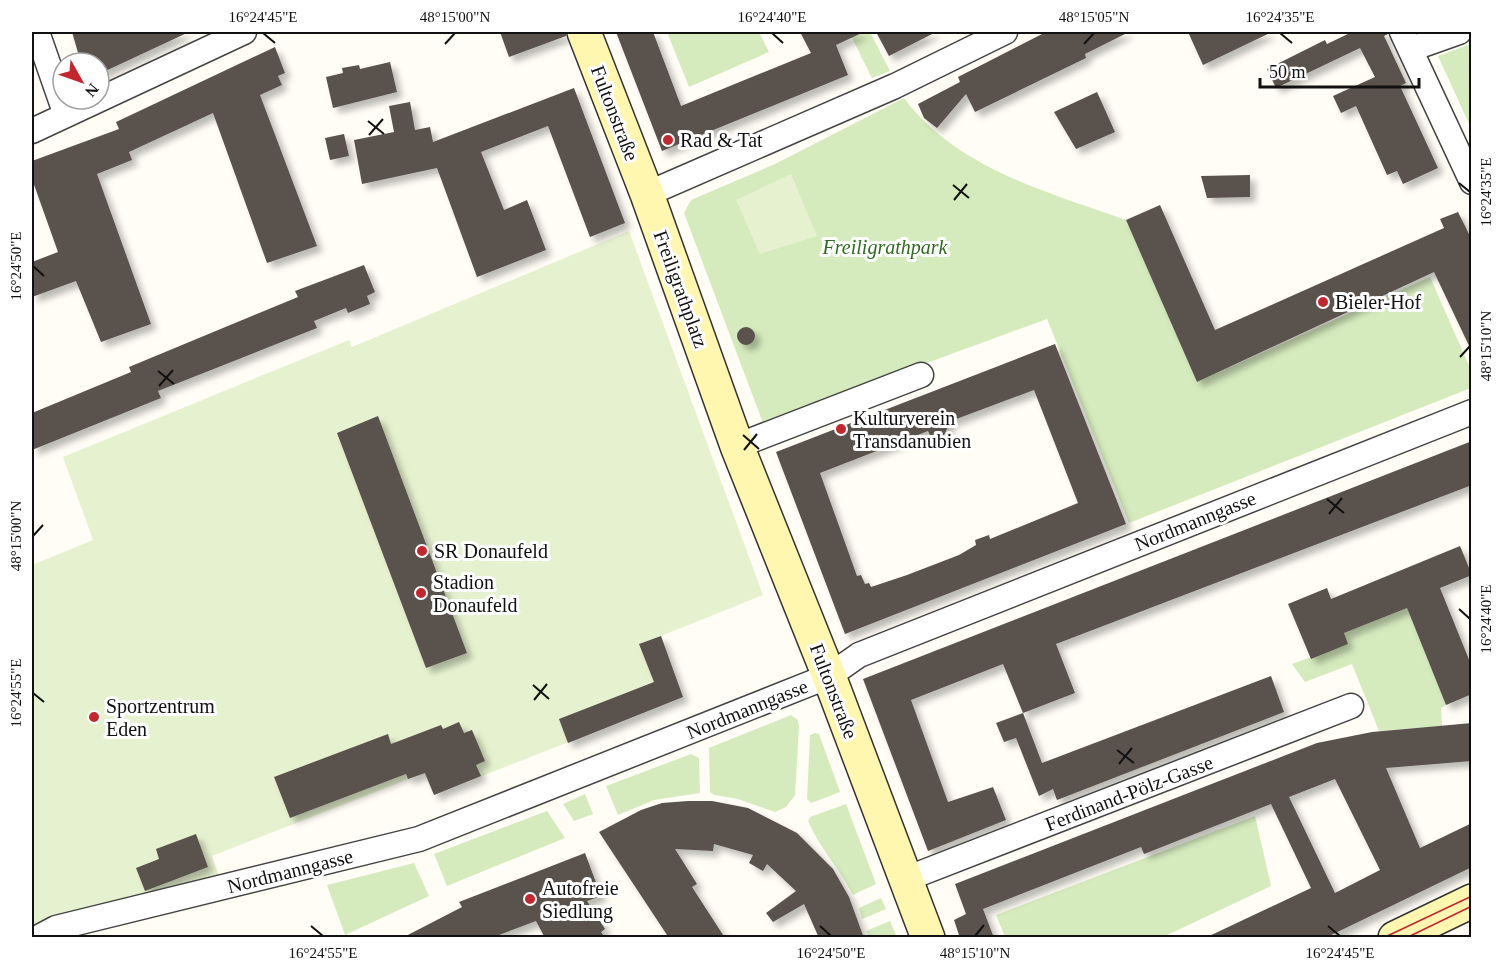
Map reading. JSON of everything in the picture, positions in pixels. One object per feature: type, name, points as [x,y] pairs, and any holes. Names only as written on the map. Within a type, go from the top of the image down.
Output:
[{"type":"street","points":[[37,32],[66,116]]},
{"type":"street","points":[[32,131],[244,32]]},
{"type":"street","name":"Fultonstraße","points":[[584,32],[647,194]]},
{"type":"street","points":[[647,194],[888,90],[1005,32]]},
{"type":"street","points":[[1460,32],[1406,40],[1472,182]]},
{"type":"street","name":"Freiligrathplatz","points":[[647,194],[738,446]]},
{"type":"street","points":[[738,446],[921,375]]},
{"type":"street","name":"Nordmanngasse","points":[[38,938],[56,928],[419,838],[829,676],[859,655],[1472,412]]},
{"type":"street","name":"Fultonstraße","points":[[738,446],[829,676],[928,938]]},
{"type":"street","name":"Ferdinand-Pölz-Gasse","points":[[906,879],[1351,706]]},
{"type":"street","points":[[1395,938],[1472,901]]},
{"type":"green space","points":[[667,32],[759,32],[769,52],[689,87]]},
{"type":"green space","points":[[849,32],[870,32],[890,71],[872,78]]},
{"type":"green space","points":[[1472,44],[1471,128],[1438,56]]},
{"type":"green space","name":"Freiligrathpark","points":[[904,98],[925,122],[950,143],[976,160],[1035,188],[1126,220],[1197,382],[1430,277],[1471,370],[1471,388],[1129,523],[1047,319],[763,423],[684,213],[691,200],[775,164]]},
{"type":"green space","points":[[791,174],[817,236],[760,254],[736,200]]},
{"type":"green space","name":"SR Donaufeld","points":[[629,231],[763,595],[661,636],[683,697],[434,795],[424,773],[212,856],[219,876],[50,919],[32,931],[32,565],[93,540],[63,457],[349,340],[352,347]]},
{"type":"green space","points":[[1407,608],[1446,705],[1441,708],[1442,726],[1379,731],[1352,664],[1305,682],[1292,664],[1347,644],[1344,633]]},
{"type":"green space","points":[[791,715],[798,720],[799,727],[795,795],[786,807],[775,812],[710,792],[709,748]]},
{"type":"green space","points":[[819,734],[840,792],[811,803],[807,799],[810,735]]},
{"type":"green space","points":[[691,754],[699,758],[700,793],[654,800],[618,815],[606,786]]},
{"type":"green space","points":[[585,794],[593,814],[574,821],[563,804]]},
{"type":"green space","points":[[846,804],[876,884],[853,895],[818,841],[808,821],[810,817]]},
{"type":"green space","points":[[547,811],[565,838],[447,886],[434,854]]},
{"type":"green space","points":[[1255,816],[1271,886],[1163,937],[1005,937],[996,915]]},
{"type":"green space","points":[[414,863],[429,896],[345,935],[327,885]]},
{"type":"green space","points":[[881,898],[886,909],[862,919],[859,908]]},
{"type":"green space","points":[[890,921],[897,937],[869,937],[866,931]]},
{"type":"building","points":[[72,32],[189,32],[111,68],[111,51],[78,51]]},
{"type":"building","points":[[500,32],[566,32],[566,36],[509,57]]},
{"type":"building","points":[[616,32],[653,32],[681,106],[811,53],[800,32],[864,32],[836,45],[848,75],[662,151]]},
{"type":"building","points":[[876,32],[936,32],[889,56]]},
{"type":"building","points":[[1046,32],[1129,32],[1085,54],[1086,58],[975,112],[966,94],[937,128],[924,118],[918,104],[960,82],[958,77]]},
{"type":"building","points":[[1188,32],[1272,32],[1203,65]]},
{"type":"building","points":[[1352,32],[1388,32],[1384,36],[1406,83],[1400,86],[1438,168],[1403,184],[1397,171],[1387,175],[1356,106],[1341,113],[1333,96],[1375,77],[1360,48],[1276,88],[1267,69],[1325,40],[1327,44]]},
{"type":"building","points":[[275,47],[285,73],[278,76],[282,85],[260,95],[317,246],[267,263],[213,113],[129,152],[132,160],[97,174],[151,324],[101,342],[76,281],[32,297],[32,262],[58,252],[32,179],[32,161],[119,129],[116,122]]},
{"type":"building","points":[[390,62],[397,92],[333,108],[326,77],[343,73],[342,68],[359,65],[360,69]]},
{"type":"building","points":[[574,88],[625,223],[590,237],[548,126],[481,152],[504,210],[527,200],[546,250],[477,277],[437,168],[362,184],[354,140],[394,132],[389,106],[410,102],[415,130],[430,127],[433,142]]},
{"type":"building","points":[[1097,92],[1115,132],[1076,149],[1054,112]]},
{"type":"building","points":[[344,134],[349,156],[330,160],[325,138]]},
{"type":"building","points":[[1250,175],[1250,197],[1207,198],[1201,176]]},
{"type":"building","name":"Bieler-Hof","points":[[1160,205],[1215,330],[1444,228],[1440,219],[1458,212],[1472,240],[1472,352],[1434,272],[1197,382],[1126,220]]},
{"type":"building","points":[[364,265],[375,292],[367,296],[370,304],[348,313],[346,308],[314,321],[317,328],[158,391],[161,398],[32,450],[32,413],[131,372],[129,367],[298,297],[295,291]]},
{"type":"building","points":[[742,327],[750,327],[755,332],[753,343],[742,345],[737,340],[737,332]]},
{"type":"building","points":[[1055,344],[1126,524],[845,634],[776,452]],"holes":[[[1034,390],[1078,503],[990,539],[989,535],[975,540],[976,545],[959,555],[871,587],[869,583],[865,584],[861,575],[857,576],[820,473],[928,431],[930,435],[939,437],[944,435],[951,421]]]},
{"type":"building","name":"Stadion Donaufeld","points":[[378,416],[467,653],[426,668],[337,433]]},
{"type":"building","points":[[1472,441],[1472,485],[1056,644],[1075,693],[1023,713],[1003,664],[911,700],[948,802],[993,787],[1006,820],[928,851],[863,679]]},
{"type":"building","points":[[1460,546],[1472,575],[1440,588],[1472,667],[1472,694],[1446,705],[1407,608],[1344,633],[1348,644],[1311,659],[1288,604],[1327,588],[1331,599]]},
{"type":"building","points":[[661,636],[683,697],[568,743],[559,719],[654,682],[639,644]]},
{"type":"building","points":[[1271,676],[1284,712],[1057,800],[1053,789],[1039,796],[1016,738],[1004,742],[996,723],[1023,713],[1042,763]]},
{"type":"building","points":[[459,722],[464,733],[472,730],[485,761],[476,765],[481,776],[434,795],[425,773],[408,779],[406,774],[290,818],[274,777],[388,734],[391,744],[441,725],[443,729]]},
{"type":"building","points":[[1472,723],[1472,761],[1386,768],[1420,848],[1472,823],[1472,867],[1325,938],[1205,938],[1311,888],[1271,804],[1144,854],[1141,847],[983,909],[994,938],[960,938],[954,920],[966,914],[955,884],[1317,743],[1372,732]],"holes":[[[1335,779],[1380,870],[1335,893],[1289,797]]]},
{"type":"building","points":[[712,801],[748,808],[797,833],[833,869],[849,897],[864,938],[819,938],[804,904],[773,922],[766,913],[796,891],[767,864],[763,871],[749,863],[753,855],[714,844],[713,851],[675,849],[697,884],[692,887],[725,938],[669,938],[599,832],[641,810],[662,803]]},
{"type":"building","points":[[196,834],[208,867],[145,891],[136,868],[159,859],[156,849]]},
{"type":"building","name":"Autofreie Siedlung","points":[[585,853],[601,896],[587,901],[605,929],[601,932],[605,938],[545,938],[536,921],[491,938],[402,938],[462,907],[459,902]]},
{"type":"tram line","points":[[1383,938],[1472,896]]},
{"type":"tram line","points":[[1406,938],[1472,906]]},
{"type":"place","name":"Rad & Tat","points":[[668,140]]},
{"type":"place","name":"Bieler-Hof","points":[[1323,302]]},
{"type":"place","name":"Kulturverein Transdanubien","points":[[841,429]]},
{"type":"place","name":"SR Donaufeld","points":[[422,551]]},
{"type":"place","name":"Stadion Donaufeld","points":[[421,593]]},
{"type":"place","name":"Sportzentrum Eden","points":[[94,717]]},
{"type":"place","name":"Autofreie Siedlung","points":[[530,899]]}]
